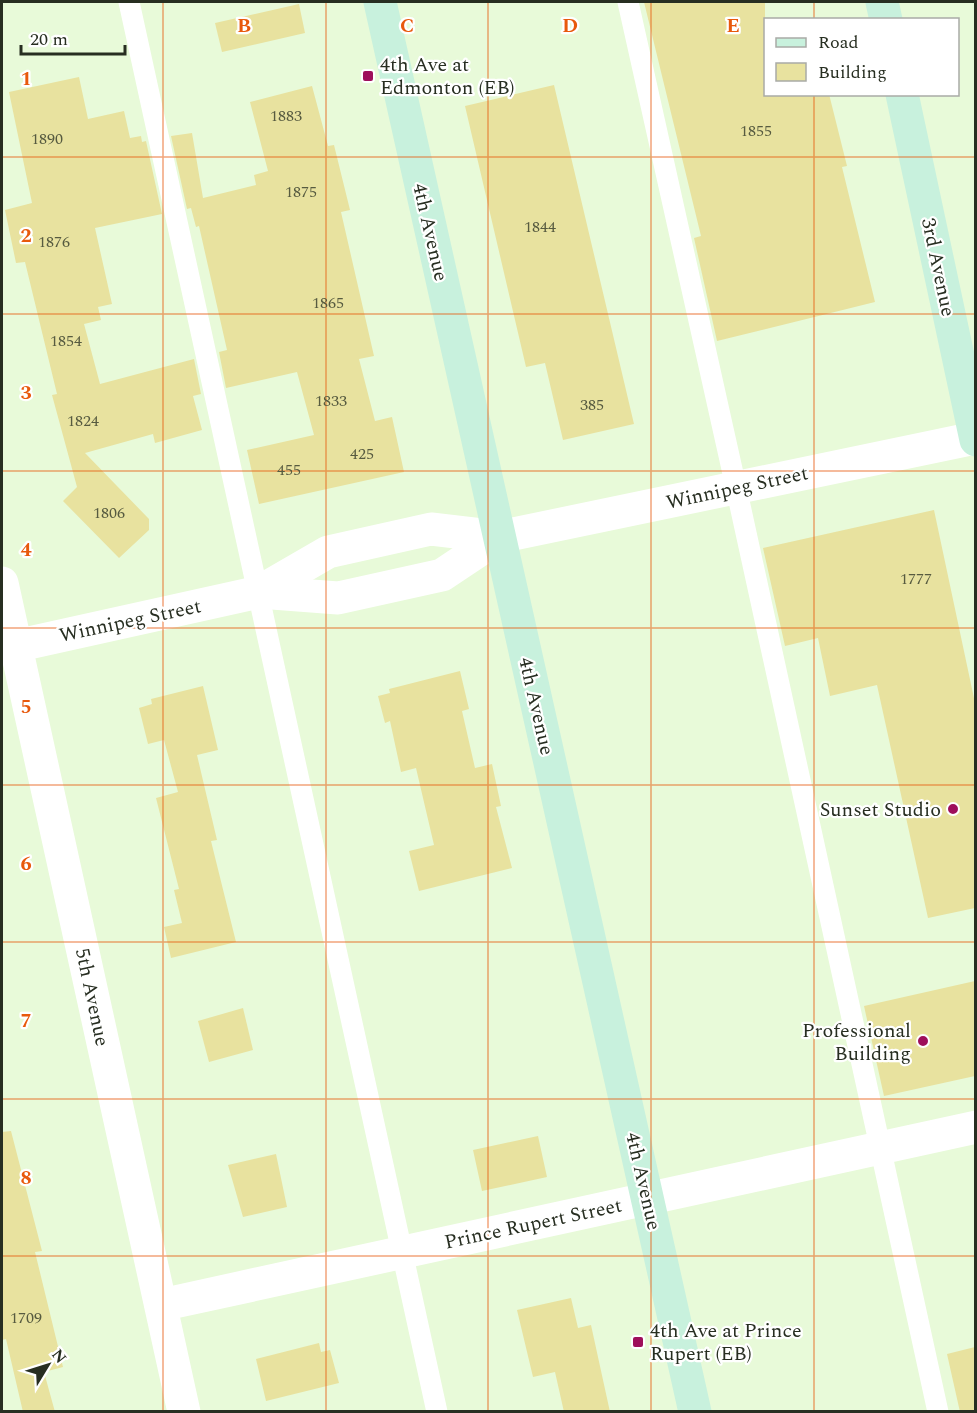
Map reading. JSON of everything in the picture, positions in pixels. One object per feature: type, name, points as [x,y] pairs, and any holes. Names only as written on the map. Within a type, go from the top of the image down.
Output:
[{"type":"main road","name":"4th Avenue","points":[[380,2],[695,1412]]},
{"type":"main road","points":[[882,2],[886,18]]},
{"type":"main road","name":"3rd Avenue","points":[[902,96],[975,439]]},
{"type":"street","name":"Winnipeg Street","points":[[259,592],[328,552],[432,529],[499,537],[975,439]]},
{"type":"street","name":"Winnipeg Street","points":[[9,647],[259,592],[338,598],[442,574],[499,537]]},
{"type":"street","name":"5th Avenue","points":[[2,583],[9,647],[184,1412]]},
{"type":"street","name":"Prince Rupert Street","points":[[161,1305],[975,1127]]},
{"type":"lane","points":[[129,2],[437,1412]]},
{"type":"lane","points":[[628,2],[938,1412]]},
{"type":"building","points":[[644,2],[765,2],[764,96],[830,96],[847,166],[842,167],[875,302],[717,341],[694,238],[701,236]]},
{"type":"building","points":[[299,4],[305,33],[222,52],[215,23]]},
{"type":"building","points":[[79,77],[88,119],[124,111],[130,138],[141,136],[142,142],[146,141],[162,214],[95,228],[112,304],[98,307],[101,320],[84,324],[100,384],[194,359],[201,394],[193,396],[202,430],[155,443],[153,434],[85,453],[149,519],[149,530],[119,558],[63,501],[77,487],[52,395],[57,394],[25,262],[16,263],[5,210],[32,203],[9,92]]},
{"type":"building","points":[[554,85],[634,424],[563,440],[545,363],[526,367],[465,106]]},
{"type":"building","points":[[312,86],[328,146],[334,145],[350,210],[341,212],[374,356],[359,359],[375,421],[392,417],[404,472],[259,504],[247,450],[314,435],[297,372],[226,388],[219,352],[227,350],[199,226],[196,227],[191,208],[187,209],[171,136],[192,133],[203,198],[256,185],[254,175],[268,171],[250,102]]},
{"type":"building","points":[[934,510],[975,703],[975,908],[928,918],[877,685],[830,696],[818,638],[785,646],[763,548]]},
{"type":"building","points":[[460,671],[469,709],[462,711],[475,768],[492,764],[501,806],[496,807],[512,868],[419,891],[409,851],[434,845],[416,768],[401,772],[390,721],[385,723],[378,696],[390,693],[389,689]]},
{"type":"building","points":[[203,686],[218,750],[197,755],[217,840],[211,841],[236,942],[171,958],[164,927],[182,923],[174,890],[179,889],[156,798],[178,792],[164,740],[148,744],[139,708],[152,704],[151,699]]},
{"type":"building","name":"Professional Building","points":[[975,981],[975,1076],[884,1096],[864,1006]]},
{"type":"building","points":[[243,1008],[253,1050],[209,1062],[198,1021]]},
{"type":"building","points":[[11,1131],[42,1251],[35,1252],[63,1367],[44,1372],[55,1412],[23,1412],[6,1339],[2,1340],[2,1132]]},
{"type":"building","points":[[538,1136],[547,1177],[482,1191],[473,1150]]},
{"type":"building","points":[[276,1154],[287,1207],[243,1217],[228,1165]]},
{"type":"building","points":[[571,1298],[578,1328],[591,1325],[610,1412],[564,1412],[555,1372],[533,1377],[517,1310]]},
{"type":"building","points":[[319,1343],[321,1352],[330,1350],[339,1383],[266,1401],[256,1359]]},
{"type":"building","points":[[975,1347],[975,1412],[960,1412],[947,1354]]},
{"type":"place","name":"4th Ave at Edmonton (EB)","points":[[368,76]]},
{"type":"place","name":"Sunset Studio","points":[[953,809]]},
{"type":"place","name":"Professional Building","points":[[923,1041]]},
{"type":"place","name":"4th Ave at Prince Rupert (EB)","points":[[638,1342]]}]
